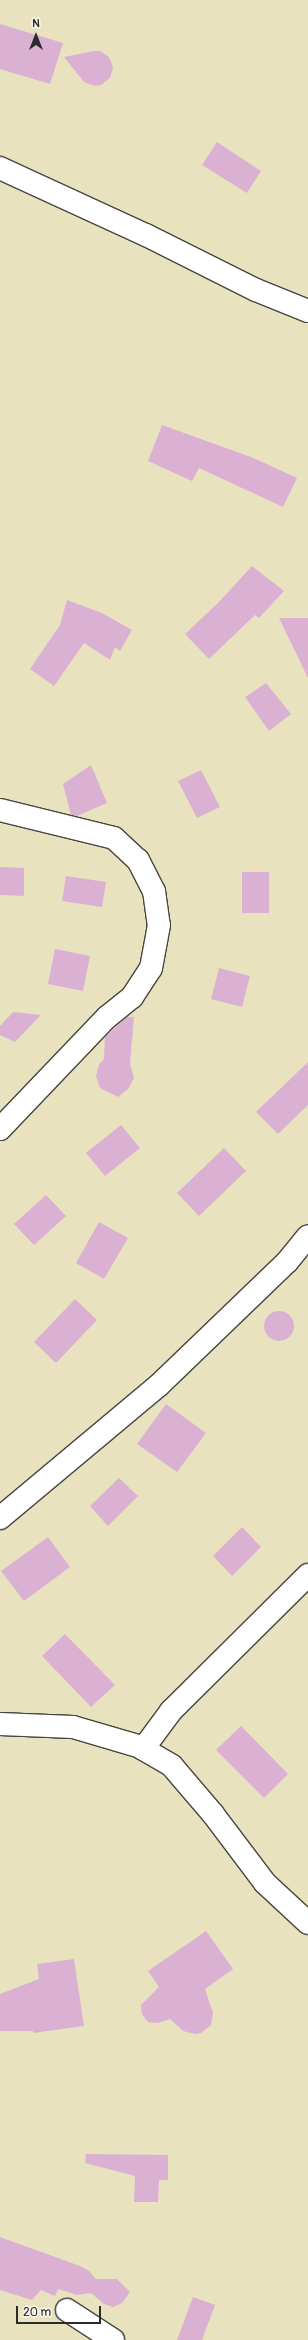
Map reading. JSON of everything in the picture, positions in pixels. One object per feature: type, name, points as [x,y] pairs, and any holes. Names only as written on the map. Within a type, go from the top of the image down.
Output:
[{"type":"street","points":[[0,168],[146,235],[256,290],[308,311]]},
{"type":"street","points":[[0,810],[114,838],[138,860],[154,891],[159,925],[151,968],[132,997],[107,1017],[0,1129]]},
{"type":"street","points":[[0,1518],[158,1386],[287,1262],[308,1236]]},
{"type":"street","points":[[143,1749],[171,1711],[308,1575]]},
{"type":"street","points":[[0,1724],[73,1727],[143,1749],[172,1766],[213,1814],[265,1883],[308,1923]]},
{"type":"street","points":[[67,2310],[113,2340]]},
{"type":"building","points":[[0,24],[63,43],[50,84],[0,69]]},
{"type":"building","points":[[100,51],[109,57],[113,67],[110,78],[101,85],[95,86],[84,82],[64,57]]},
{"type":"building","points":[[217,142],[261,171],[247,193],[202,165]]},
{"type":"building","points":[[162,425],[251,457],[297,478],[283,507],[199,468],[192,481],[148,461]]},
{"type":"building","points":[[252,566],[284,591],[259,618],[255,615],[209,659],[185,634],[219,602]]},
{"type":"building","points":[[67,600],[102,613],[132,630],[120,651],[115,647],[110,660],[84,643],[54,686],[30,669],[60,625]]},
{"type":"building","points":[[279,618],[308,618],[308,678]]},
{"type":"building","points":[[266,683],[291,714],[269,731],[245,697]]},
{"type":"building","points":[[91,765],[107,803],[77,816],[71,815],[63,784]]},
{"type":"building","points":[[201,770],[220,807],[197,818],[178,781]]},
{"type":"building","points":[[0,867],[24,868],[24,896],[0,895]]},
{"type":"building","points":[[242,872],[269,872],[269,913],[242,913]]},
{"type":"building","points":[[66,876],[106,882],[102,907],[62,901]]},
{"type":"building","points":[[55,949],[90,956],[83,991],[48,984]]},
{"type":"building","points":[[219,968],[250,976],[242,1007],[211,999]]},
{"type":"building","points":[[13,1012],[41,1015],[15,1042],[0,1035],[0,1026]]},
{"type":"building","points":[[127,1017],[134,1017],[130,1063],[134,1078],[128,1089],[118,1097],[100,1088],[96,1076],[99,1064],[104,1059],[105,1037]]},
{"type":"building","points":[[308,1062],[308,1105],[278,1134],[256,1112]]},
{"type":"building","points":[[121,1125],[140,1148],[105,1176],[86,1153]]},
{"type":"building","points":[[224,1148],[246,1171],[199,1216],[177,1193]]},
{"type":"building","points":[[46,1195],[66,1216],[34,1245],[14,1224]]},
{"type":"building","points":[[99,1222],[128,1238],[104,1279],[76,1263]]},
{"type":"building","points":[[75,1299],[97,1320],[56,1363],[34,1342]]},
{"type":"building","points":[[279,1311],[285,1312],[293,1320],[293,1332],[285,1340],[279,1341],[273,1340],[265,1332],[264,1326],[265,1320],[273,1312]]},
{"type":"building","points":[[166,1404],[206,1433],[177,1472],[137,1444]]},
{"type":"building","points":[[119,1478],[138,1496],[108,1526],[90,1506]]},
{"type":"building","points":[[242,1527],[261,1547],[232,1576],[213,1556]]},
{"type":"building","points":[[48,1537],[70,1567],[24,1601],[1,1571]]},
{"type":"building","points":[[65,1634],[115,1685],[91,1707],[42,1656]]},
{"type":"building","points":[[241,1726],[288,1774],[264,1798],[216,1750]]},
{"type":"building","points":[[206,1931],[233,1969],[205,1989],[213,2013],[211,2025],[201,2033],[195,2034],[183,2031],[170,2019],[158,2023],[148,2022],[142,2014],[141,2005],[159,1987],[148,1971]]},
{"type":"building","points":[[74,1959],[84,2026],[33,2033],[33,2031],[0,2031],[0,1994],[39,1979],[37,1964]]},
{"type":"building","points":[[86,2154],[168,2155],[168,2180],[159,2180],[158,2202],[134,2202],[135,2176],[85,2163]]},
{"type":"building","points":[[0,2237],[80,2266],[89,2271],[96,2279],[117,2279],[130,2292],[122,2303],[113,2307],[104,2304],[91,2293],[77,2295],[58,2289],[55,2296],[41,2290],[32,2300],[0,2290]]},
{"type":"building","points":[[193,2297],[215,2305],[202,2340],[177,2340]]}]
